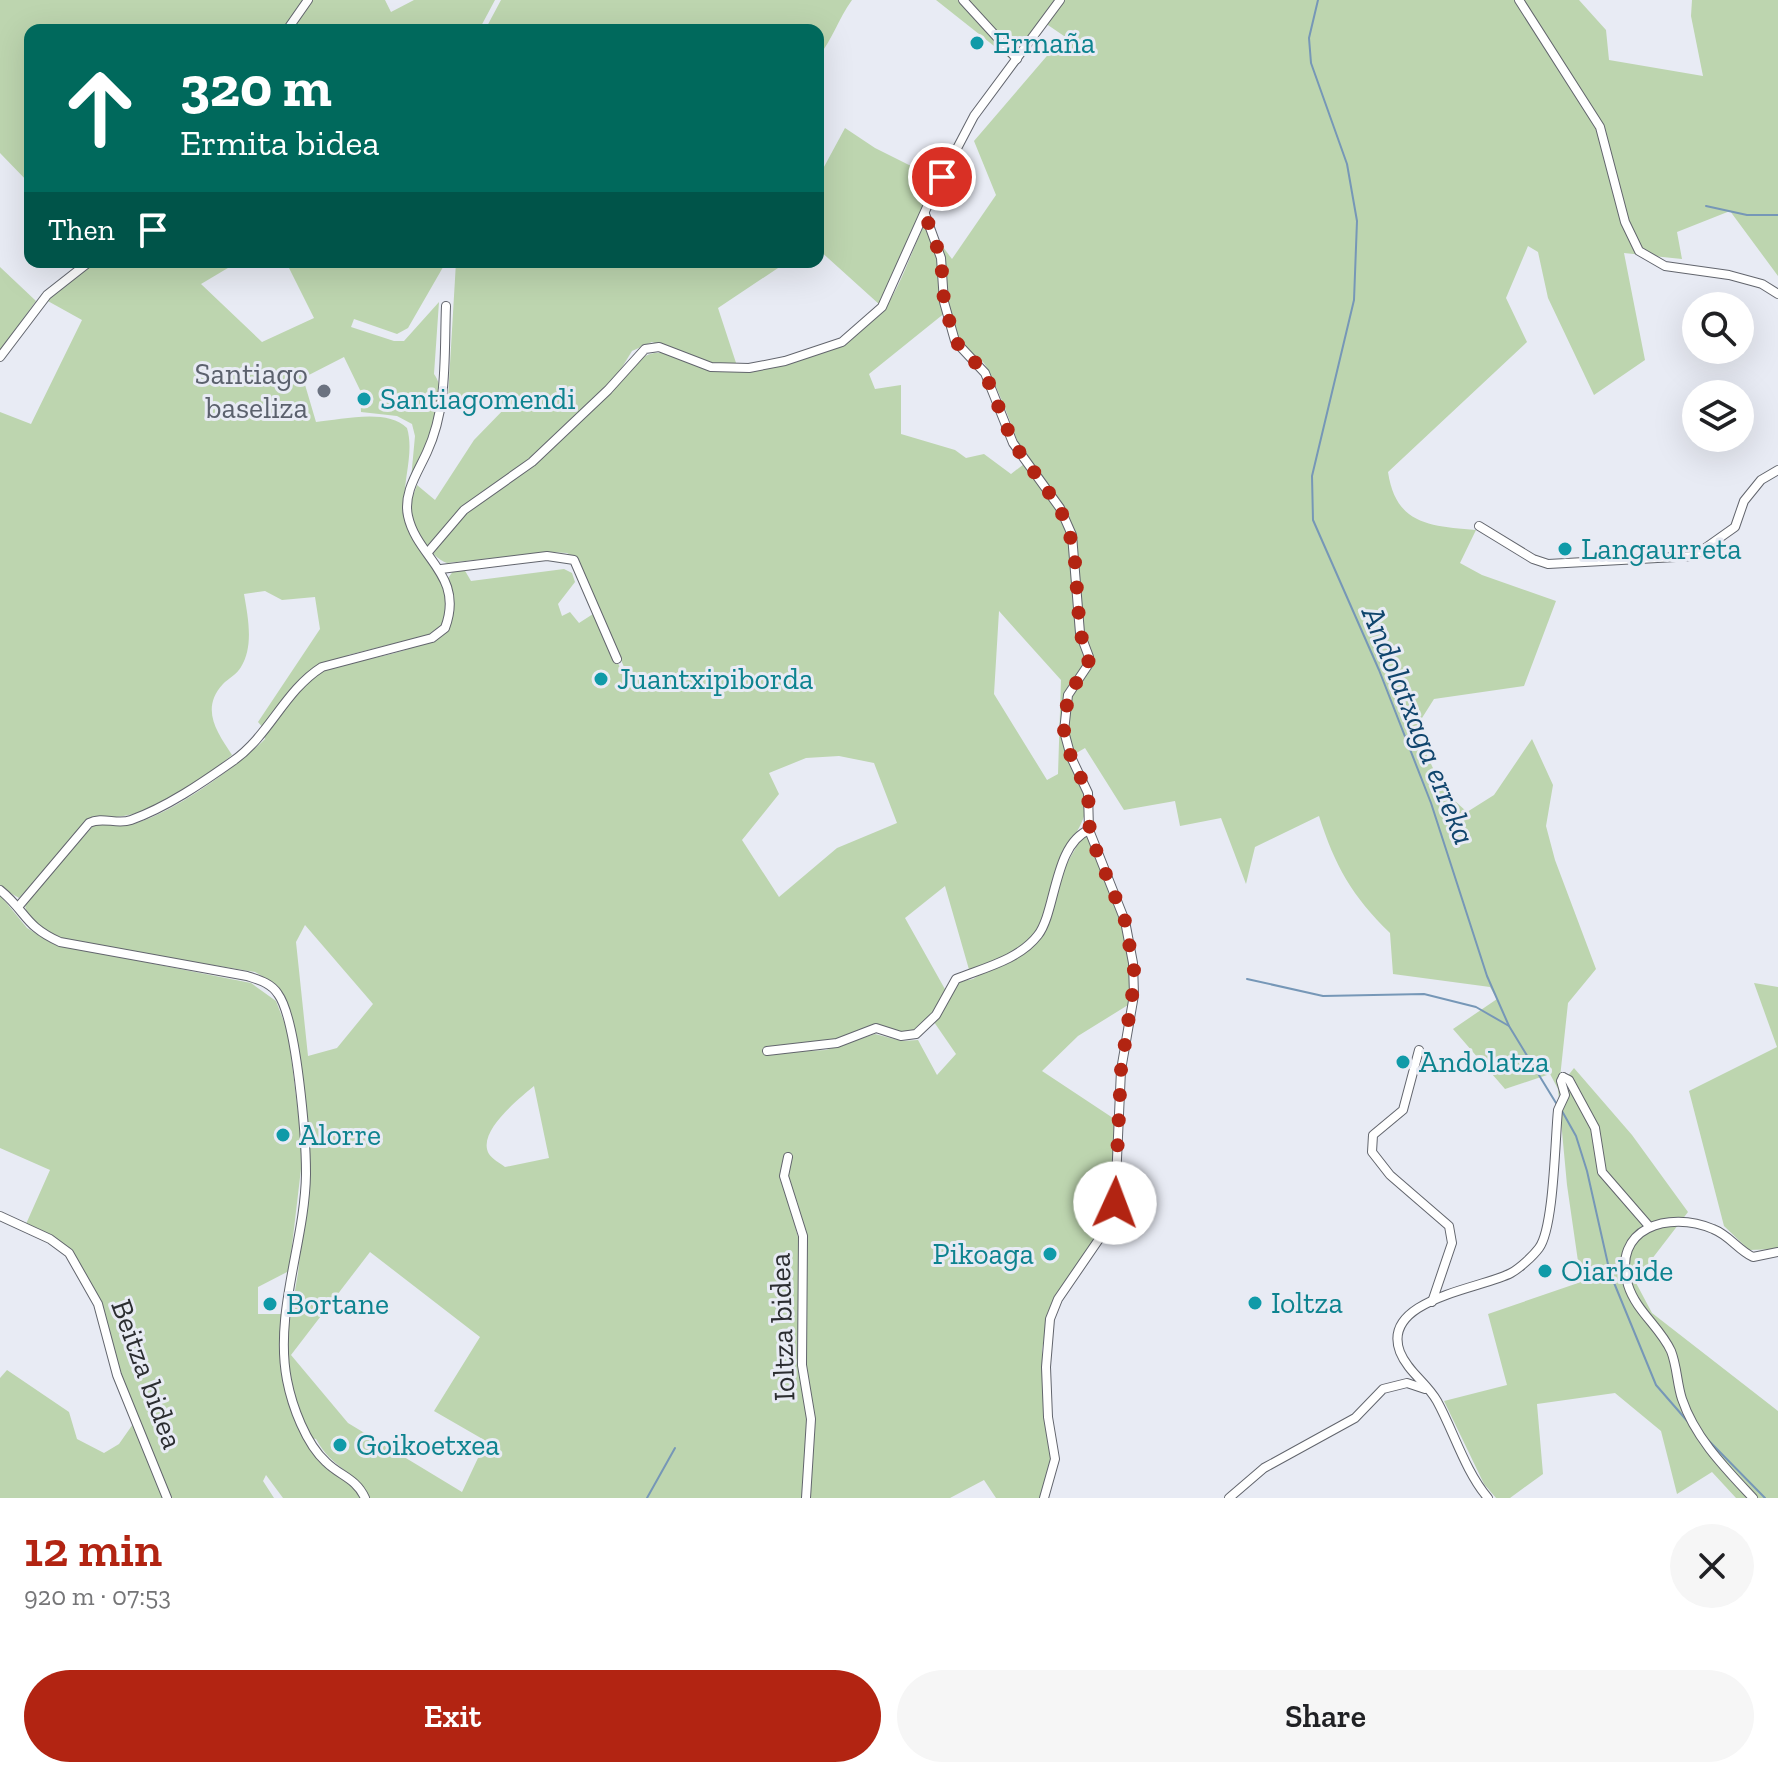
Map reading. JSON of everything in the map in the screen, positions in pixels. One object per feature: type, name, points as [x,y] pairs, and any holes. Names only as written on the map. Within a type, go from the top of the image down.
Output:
[{"type":"street","points":[[291,24],[308,0]]},
{"type":"street","points":[[963,0],[1017,59]]},
{"type":"street","points":[[429,551],[464,510],[525,468],[608,390],[645,349],[659,347],[711,367],[749,368],[785,361],[842,342],[882,307],[974,116],[1060,0]]},
{"type":"street","points":[[1519,0],[1600,127],[1625,222],[1639,251],[1665,266],[1729,275],[1762,284],[1778,294]]},
{"type":"street","points":[[923,218],[941,258],[944,302],[955,341],[985,373],[1013,443],[1060,508],[1072,535],[1080,633],[1089,657],[1088,665],[1068,695],[1064,731],[1071,757],[1088,793],[1089,830],[1125,921],[1133,963],[1134,995],[1121,1070],[1115,1203],[1108,1226],[1058,1299],[1050,1319],[1046,1367],[1048,1417],[1055,1459],[1044,1498]]},
{"type":"street","points":[[0,357],[47,295],[81,268]]},
{"type":"street","points":[[18,907],[89,823],[101,820],[119,823],[153,811],[233,761],[266,732],[297,686],[311,674],[322,667],[398,649],[439,634],[445,628],[449,608],[441,569],[412,526],[407,501],[438,424],[446,306]]},
{"type":"street","points":[[1479,526],[1533,559],[1548,564],[1694,556],[1735,527],[1744,501],[1761,480],[1778,470]]},
{"type":"street","points":[[441,569],[547,556],[574,560],[617,659]]},
{"type":"street","points":[[767,1051],[830,1044],[876,1028],[901,1036],[922,1031],[936,1015],[956,979],[984,970],[1021,950],[1039,934],[1048,916],[1050,896],[1059,870],[1080,836],[1089,830]]},
{"type":"street","points":[[0,890],[18,907],[36,932],[60,942],[247,976],[272,987],[280,996],[291,1032],[306,1173],[284,1337],[286,1376],[295,1408],[313,1446],[323,1460],[360,1487],[365,1498]]},
{"type":"street","points":[[1419,1050],[1403,1110],[1373,1135],[1372,1152],[1390,1175],[1449,1226],[1452,1243],[1432,1302]]},
{"type":"street","points":[[1488,1498],[1427,1389],[1406,1364],[1397,1339],[1398,1328],[1405,1319],[1432,1302],[1512,1273],[1538,1249],[1547,1226],[1563,1077],[1569,1080],[1595,1128],[1602,1172],[1648,1225]]},
{"type":"street","name":"Ioltza bidea","points":[[788,1157],[784,1176],[803,1236],[802,1365],[811,1419],[806,1498]]},
{"type":"street","name":"Beitza bidea","points":[[0,1216],[50,1239],[69,1253],[98,1304],[117,1375],[167,1498]]},
{"type":"street","points":[[1753,1498],[1716,1457],[1682,1399],[1671,1351],[1633,1297],[1623,1265],[1626,1248],[1648,1225],[1659,1222],[1706,1226],[1753,1257],[1778,1252]]},
{"type":"street","points":[[1229,1498],[1264,1468],[1355,1418],[1383,1389],[1407,1383],[1427,1389]]},
{"type":"green space","points":[[0,0],[385,0],[391,12],[414,0],[495,0],[482,24],[24,24],[24,178],[0,153]]},
{"type":"green space","points":[[501,0],[852,0],[824,49],[824,24],[488,24]]},
{"type":"green space","points":[[936,0],[1579,0],[1606,30],[1609,60],[1703,76],[1691,16],[1692,0],[1778,0],[1778,276],[1730,211],[1677,232],[1682,259],[1624,253],[1645,360],[1594,395],[1548,298],[1538,252],[1528,246],[1506,298],[1527,342],[1388,472],[1392,490],[1407,513],[1430,524],[1476,530],[1460,563],[1482,575],[1556,601],[1524,686],[1434,699],[1415,729],[1443,790],[1467,812],[1494,795],[1532,739],[1553,785],[1546,826],[1555,860],[1596,969],[1568,1003],[1559,1087],[1574,1068],[1632,1135],[1688,1212],[1635,1281],[1652,1313],[1778,1411],[1778,1498],[1736,1498],[1712,1472],[1677,1494],[1661,1431],[1615,1393],[1537,1404],[1543,1474],[1510,1498],[1496,1498],[1484,1484],[1444,1401],[1507,1385],[1488,1314],[1581,1282],[1567,1185],[1558,1089],[1550,1074],[1505,1089],[1453,1029],[1497,999],[1490,987],[1393,974],[1390,933],[1346,879],[1319,816],[1255,847],[1246,884],[1221,818],[1180,826],[1175,801],[1124,810],[1085,748],[1068,758],[1084,795],[1084,817],[1056,871],[1044,919],[1032,938],[1002,959],[970,973],[945,886],[905,918],[946,991],[933,1015],[917,1030],[905,1034],[877,1026],[835,1041],[771,1046],[770,1053],[826,1050],[875,1034],[902,1041],[918,1040],[937,1075],[956,1054],[934,1022],[958,982],[973,979],[1036,941],[1050,918],[1060,875],[1081,839],[1087,836],[1123,923],[1130,970],[1128,1005],[1078,1036],[1042,1071],[1116,1120],[1112,1202],[1108,1216],[1097,1239],[1056,1297],[1047,1318],[1042,1350],[1045,1415],[1052,1455],[1041,1498],[996,1498],[984,1480],[950,1498],[809,1498],[813,1415],[804,1365],[805,1243],[798,1204],[786,1175],[790,1158],[786,1155],[781,1172],[799,1241],[800,1367],[808,1418],[805,1498],[369,1498],[357,1481],[329,1457],[316,1439],[306,1437],[325,1464],[349,1482],[362,1498],[283,1498],[266,1475],[263,1481],[274,1498],[169,1498],[75,1256],[59,1241],[26,1224],[50,1170],[0,1148],[0,895],[27,928],[53,944],[251,983],[276,1001],[288,1032],[303,1152],[289,1271],[258,1287],[258,1314],[283,1314],[281,1336],[288,1331],[298,1273],[309,1170],[304,1109],[285,996],[274,983],[255,972],[66,941],[33,923],[25,902],[94,825],[132,824],[165,811],[220,776],[265,739],[264,729],[258,722],[320,629],[315,597],[282,600],[265,591],[244,594],[248,650],[239,670],[216,693],[212,711],[216,729],[232,755],[202,779],[149,809],[131,815],[93,816],[19,898],[0,887],[0,412],[31,424],[82,320],[46,300],[86,268],[228,268],[201,284],[262,342],[314,318],[289,268],[443,268],[408,328],[397,334],[354,319],[351,327],[394,341],[404,341],[439,302],[434,374],[441,398],[439,412],[411,479],[415,436],[412,424],[397,416],[361,412],[360,390],[344,357],[303,378],[316,422],[376,417],[388,418],[407,428],[409,451],[405,510],[414,534],[439,576],[448,604],[445,619],[436,633],[348,655],[345,663],[418,646],[442,632],[449,623],[448,578],[454,570],[464,569],[471,581],[564,569],[572,573],[575,582],[558,604],[562,616],[570,612],[579,623],[593,614],[627,681],[637,692],[638,684],[624,667],[577,559],[567,553],[551,552],[447,563],[429,549],[412,518],[412,498],[417,485],[435,500],[474,440],[508,405],[471,396],[448,398],[456,268],[778,268],[718,308],[739,372],[798,360],[834,347],[867,326],[888,303],[925,223],[952,259],[996,195],[974,141],[1064,36],[1042,21],[1013,61]],"holes":[[[946,312],[960,351],[983,362],[987,368],[1024,464],[1011,474],[984,454],[966,458],[955,450],[901,434],[901,385],[875,389],[869,374]],[[652,342],[684,354],[680,358],[662,353],[649,354],[621,369],[632,351]],[[999,611],[1061,680],[1058,774],[1047,780],[994,694]],[[839,756],[874,763],[897,823],[837,848],[779,897],[742,840],[779,794],[769,773],[806,758]],[[305,925],[373,1004],[337,1048],[308,1056],[296,942]],[[534,1086],[549,1158],[505,1167],[489,1154],[489,1136],[501,1116]],[[370,1252],[480,1337],[434,1411],[486,1441],[462,1492],[348,1423],[291,1355]]]},
{"type":"green space","points":[[845,128],[875,148],[935,178],[880,305],[824,254],[824,167]]},
{"type":"green space","points":[[0,267],[36,301],[0,351]]},
{"type":"green space","points":[[1754,983],[1778,987],[1778,1249],[1749,1250],[1724,1226],[1689,1091],[1777,1047]]},
{"type":"green space","points":[[7,1370],[69,1412],[77,1439],[104,1453],[119,1444],[133,1424],[164,1498],[0,1498],[0,1378]]},
{"type":"waterway","name":"Andolatxaga erreka","points":[[1318,0],[1309,38],[1311,63],[1347,164],[1357,221],[1354,300],[1312,476],[1313,520],[1379,670],[1431,803],[1487,976],[1509,1026],[1556,1103]]},
{"type":"waterway","points":[[1706,206],[1747,215],[1778,215]]},
{"type":"waterway","points":[[1247,979],[1323,996],[1424,994],[1476,1007],[1509,1026]]},
{"type":"waterway","name":"Andolatxaga erreka","points":[[1562,1111],[1576,1136],[1587,1171],[1610,1273],[1656,1385],[1689,1423]]},
{"type":"waterway","name":"Andolatxaga erreka","points":[[1708,1440],[1765,1498]]},
{"type":"waterway","points":[[647,1498],[675,1448]]},
{"type":"place","name":"Ermaña","points":[[977,43]]},
{"type":"place","name":"Santiago baseliza","points":[[324,391]]},
{"type":"place","name":"Santiagomendi","points":[[364,399]]},
{"type":"place","name":"Langaurreta","points":[[1565,549]]},
{"type":"place","name":"Juantxipiborda","points":[[601,679]]},
{"type":"place","name":"Andolatza","points":[[1403,1062]]},
{"type":"place","name":"Alorre","points":[[283,1135]]},
{"type":"place","name":"Pikoaga","points":[[1050,1254]]},
{"type":"place","name":"Oiarbide","points":[[1545,1271]]},
{"type":"place","name":"Ioltza","points":[[1255,1303]]},
{"type":"place","name":"Bortane","points":[[270,1304]]},
{"type":"place","name":"Goikoetxea","points":[[340,1445]]},
{"type":"route","points":[[942,177],[925,214],[941,258],[944,302],[951,331],[960,349],[985,373],[1013,443],[1060,508],[1072,535],[1080,633],[1089,657],[1088,665],[1068,695],[1064,731],[1071,757],[1091,803],[1090,835],[1125,921],[1135,976],[1121,1070],[1115,1203]]}]
